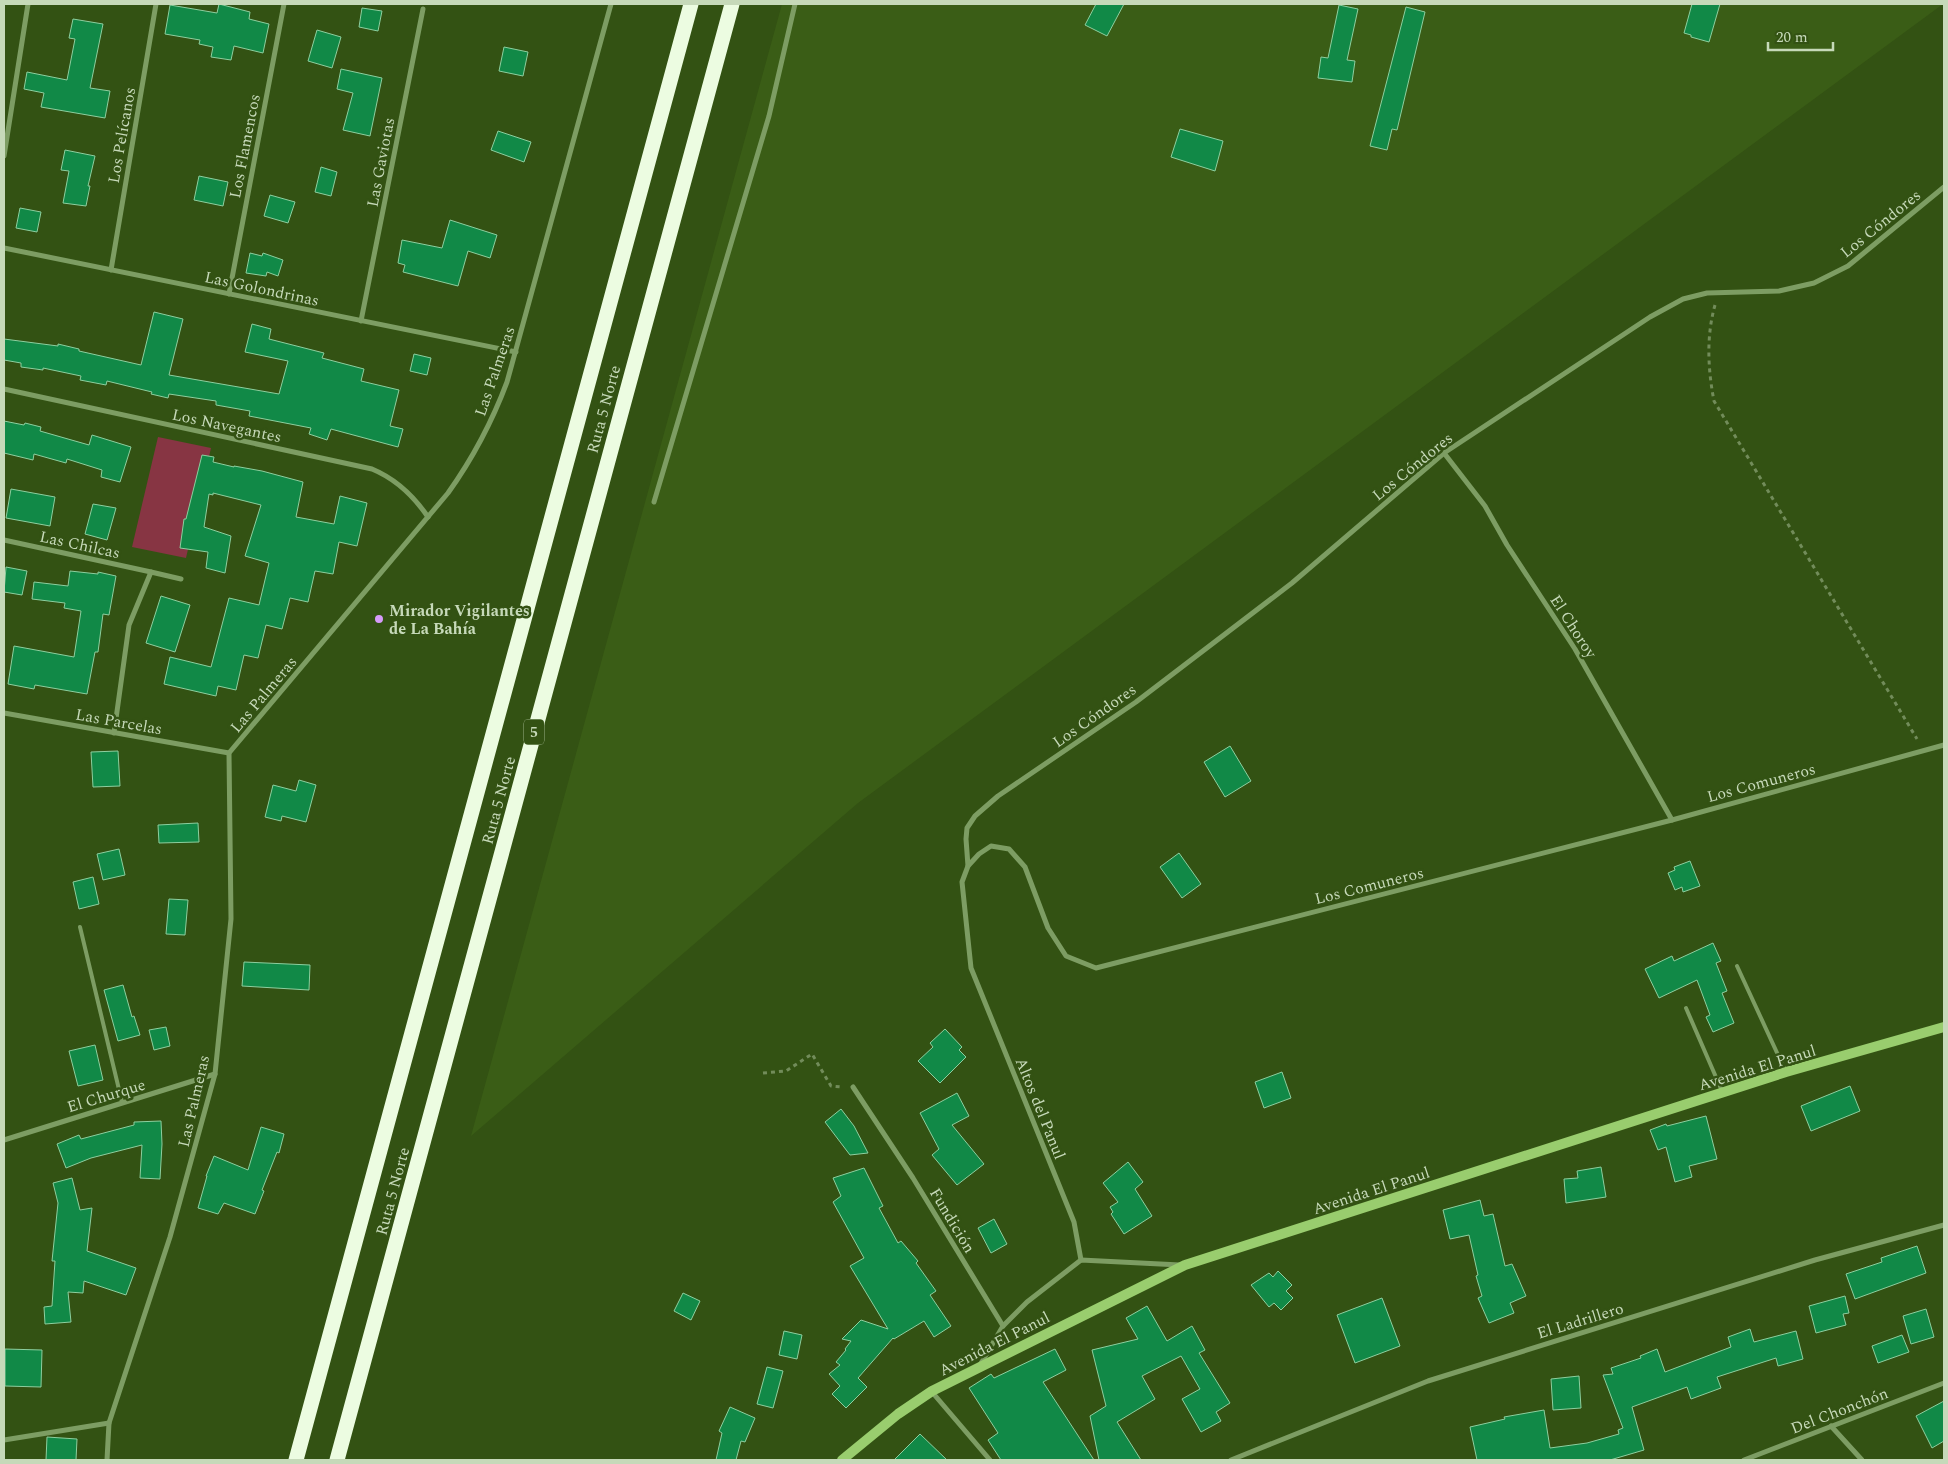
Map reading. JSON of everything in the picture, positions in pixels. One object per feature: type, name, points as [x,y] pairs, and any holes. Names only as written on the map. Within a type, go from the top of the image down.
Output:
[{"type":"highway","name":"Ruta 5 Norte","points":[[296,1460],[690,4]]},
{"type":"highway","name":"Ruta 5 Norte","points":[[337,1460],[732,4]]},
{"type":"street","points":[[4,156],[28,4]]},
{"type":"street","name":"Los Pelícanos","points":[[111,270],[156,4]]},
{"type":"street","name":"Los Flamencos","points":[[229,294],[284,4]]},
{"type":"street","name":"Las Palmeras","points":[[107,1460],[109,1423],[170,1237],[215,1074],[231,919],[229,754],[428,517],[462,473],[483,439],[496,412],[516,352],[611,4]]},
{"type":"street","points":[[654,502],[769,116],[795,4]]},
{"type":"street","name":"Las Gaviotas","points":[[361,321],[423,9]]},
{"type":"street","name":"Los Cóndores","points":[[968,866],[967,828],[975,816],[998,796],[1136,702],[1292,583],[1444,452],[1650,316],[1683,299],[1707,293],[1779,291],[1814,283],[1848,266],[1944,187]]},
{"type":"street","name":"Las Golondrinas","points":[[4,248],[516,352]]},
{"type":"street","name":"Los Navegantes","points":[[4,389],[372,469],[384,474],[406,489],[428,517]]},
{"type":"street","name":"El Choroy","points":[[1444,452],[1485,506],[1507,545],[1575,648],[1672,820]]},
{"type":"street","name":"Las Chilcas","points":[[4,540],[181,579]]},
{"type":"street","points":[[114,732],[129,625],[151,572]]},
{"type":"street","name":"Las Parcelas","points":[[4,712],[229,754]]},
{"type":"street","name":"Los Comuneros","points":[[968,866],[979,854],[992,846],[1009,848],[1025,867],[1048,928],[1066,956],[1096,968],[1672,820],[1944,745]]},
{"type":"street","name":"Altos del Panul","points":[[968,866],[962,882],[971,968],[1074,1222],[1081,1260]]},
{"type":"street","name":"Avenida El Panul","points":[[842,1460],[898,1414],[932,1391],[1185,1266],[1786,1072],[1944,1027]]},
{"type":"street","name":"El Churque","points":[[4,1140],[215,1074]]},
{"type":"street","name":"Fundición","points":[[853,1088],[913,1178],[1003,1326]]},
{"type":"street","name":"El Ladrillero","points":[[1231,1460],[1428,1381],[1815,1260],[1944,1224]]},
{"type":"street","points":[[978,1368],[1003,1326],[1027,1302],[1081,1260],[1185,1266]]},
{"type":"street","name":"Del Chonchón","points":[[1744,1460],[1944,1383]]},
{"type":"street","points":[[932,1391],[990,1460]]},
{"type":"street","points":[[4,1440],[109,1423]]},
{"type":"street","points":[[1831,1426],[1862,1460]]},
{"type":"lane","points":[[80,927],[122,1102]]},
{"type":"lane","points":[[1737,966],[1786,1072]]},
{"type":"lane","points":[[1686,1008],[1722,1093]]},
{"type":"path","points":[[1718,293],[1709,345],[1714,401],[1924,751]]},
{"type":"path","points":[[763,1073],[786,1071],[812,1054],[831,1086],[853,1088]]},
{"type":"shaded area","points":[[782,4],[1943,4],[858,803],[471,1136]]},
{"type":"shaded area","points":[[158,437],[211,448],[186,558],[132,547]]},
{"type":"building","points":[[219,4],[250,12],[249,19],[269,24],[263,53],[234,46],[231,60],[211,57],[213,47],[199,44],[200,40],[165,34],[170,5],[217,13]]},
{"type":"building","points":[[1096,4],[1124,4],[1107,36],[1085,25]]},
{"type":"building","points":[[1692,4],[1720,4],[1709,42],[1684,33]]},
{"type":"building","points":[[1339,5],[1358,9],[1347,60],[1355,61],[1352,82],[1318,78],[1321,57],[1328,58]]},
{"type":"building","points":[[1406,7],[1425,12],[1397,130],[1392,129],[1387,150],[1370,146]]},
{"type":"building","points":[[362,8],[382,11],[378,31],[359,27]]},
{"type":"building","points":[[73,19],[103,24],[90,88],[110,91],[105,118],[41,107],[44,93],[24,89],[27,72],[67,80],[75,39],[69,38]]},
{"type":"building","points":[[317,30],[341,37],[332,68],[308,61]]},
{"type":"building","points":[[504,47],[528,52],[523,76],[499,71]]},
{"type":"building","points":[[341,69],[382,78],[370,136],[343,130],[353,93],[337,89]]},
{"type":"building","points":[[1180,129],[1223,141],[1215,171],[1171,157]]},
{"type":"building","points":[[498,131],[531,142],[524,162],[491,150]]},
{"type":"building","points":[[65,150],[95,156],[88,186],[90,186],[86,206],[63,203],[69,171],[61,170]]},
{"type":"building","points":[[321,167],[337,172],[331,196],[315,192]]},
{"type":"building","points":[[199,176],[228,182],[223,206],[194,200]]},
{"type":"building","points":[[270,195],[295,202],[288,223],[264,216]]},
{"type":"building","points":[[20,208],[41,212],[37,232],[16,228]]},
{"type":"building","points":[[450,220],[497,235],[490,258],[468,251],[458,286],[403,272],[405,265],[398,263],[402,240],[442,248]]},
{"type":"building","points":[[250,253],[262,256],[263,253],[283,260],[278,276],[267,272],[266,276],[246,273]]},
{"type":"building","points":[[154,312],[183,319],[169,375],[279,394],[288,361],[245,352],[252,324],[271,329],[269,339],[324,353],[322,358],[364,369],[361,381],[399,390],[390,426],[403,429],[398,447],[331,429],[327,440],[309,434],[311,428],[249,416],[250,411],[216,405],[216,401],[169,394],[168,398],[107,381],[106,385],[80,380],[81,376],[43,368],[43,370],[21,367],[21,363],[4,360],[4,339],[58,346],[58,344],[79,349],[79,351],[141,365]]},
{"type":"building","points":[[414,354],[431,358],[427,375],[410,371]]},
{"type":"building","points":[[4,421],[41,427],[40,431],[89,445],[92,435],[131,447],[120,482],[101,477],[102,470],[67,459],[66,463],[34,454],[33,460],[4,453]]},
{"type":"building","points":[[202,455],[214,457],[213,462],[262,471],[303,482],[296,517],[334,524],[340,496],[367,503],[357,546],[339,542],[333,574],[315,571],[308,602],[290,598],[282,629],[266,625],[258,658],[244,655],[236,690],[218,686],[216,696],[164,684],[170,657],[211,667],[229,598],[259,605],[269,563],[245,556],[261,505],[213,493],[213,495],[209,494],[204,527],[231,536],[225,573],[206,568],[208,552],[180,548],[184,519],[186,519]]},
{"type":"building","points":[[11,489],[55,497],[50,526],[6,518]]},
{"type":"building","points":[[93,504],[116,508],[107,540],[85,534]]},
{"type":"building","points":[[6,567],[27,571],[22,595],[4,592]]},
{"type":"building","points":[[70,571],[98,574],[98,572],[116,576],[109,615],[103,614],[98,652],[95,652],[87,694],[35,685],[34,689],[8,684],[14,646],[74,657],[81,611],[64,608],[65,603],[32,599],[34,582],[68,586]]},
{"type":"building","points":[[161,596],[190,605],[175,652],[146,643]]},
{"type":"building","points":[[1230,746],[1251,781],[1225,797],[1204,762]]},
{"type":"building","points":[[118,751],[120,786],[93,787],[91,752]]},
{"type":"building","points":[[299,780],[316,785],[306,822],[282,816],[281,821],[265,817],[273,785],[296,791]]},
{"type":"building","points":[[198,823],[199,842],[159,843],[158,825]]},
{"type":"building","points":[[119,849],[125,875],[103,880],[97,854]]},
{"type":"building","points":[[1179,853],[1201,884],[1182,898],[1160,867]]},
{"type":"building","points":[[1690,861],[1700,886],[1683,892],[1682,887],[1675,890],[1668,873],[1675,870],[1674,867]]},
{"type":"building","points":[[93,877],[99,904],[79,909],[73,882]]},
{"type":"building","points":[[169,899],[188,900],[185,935],[166,934]]},
{"type":"building","points":[[1713,943],[1721,961],[1716,963],[1727,991],[1722,993],[1734,1023],[1713,1032],[1706,1017],[1710,1015],[1697,980],[1659,998],[1645,969],[1672,956],[1674,961]]},
{"type":"building","points":[[244,962],[310,965],[309,990],[242,986]]},
{"type":"building","points":[[123,985],[132,1017],[134,1016],[140,1035],[118,1041],[104,990]]},
{"type":"building","points":[[166,1027],[170,1046],[154,1050],[149,1030]]},
{"type":"building","points":[[945,1029],[962,1047],[959,1050],[966,1057],[940,1083],[918,1061],[933,1047],[930,1043]]},
{"type":"building","points":[[95,1045],[103,1080],[78,1086],[69,1051]]},
{"type":"building","points":[[1282,1072],[1291,1098],[1264,1108],[1255,1082]]},
{"type":"building","points":[[1850,1086],[1860,1111],[1811,1131],[1801,1106]]},
{"type":"building","points":[[957,1093],[969,1116],[952,1125],[984,1164],[957,1185],[932,1155],[939,1149],[920,1113]]},
{"type":"building","points":[[841,1109],[854,1126],[868,1153],[850,1155],[825,1122]]},
{"type":"building","points":[[1706,1116],[1717,1159],[1689,1166],[1692,1177],[1675,1182],[1666,1147],[1658,1150],[1650,1130],[1666,1124],[1667,1126]]},
{"type":"building","points":[[161,1121],[160,1179],[140,1178],[142,1145],[91,1158],[66,1168],[57,1144],[79,1135],[81,1139],[134,1125],[134,1122]]},
{"type":"building","points":[[261,1127],[284,1134],[279,1153],[277,1152],[262,1190],[264,1191],[255,1214],[224,1203],[218,1214],[198,1208],[206,1176],[214,1156],[248,1170]]},
{"type":"building","points":[[1128,1162],[1143,1182],[1135,1189],[1152,1216],[1124,1234],[1111,1214],[1113,1212],[1110,1207],[1118,1202],[1103,1183]]},
{"type":"building","points":[[1601,1167],[1606,1197],[1566,1203],[1564,1179],[1578,1178],[1577,1171]]},
{"type":"building","points":[[864,1168],[883,1206],[879,1208],[898,1243],[901,1241],[918,1261],[916,1263],[936,1291],[930,1295],[951,1326],[934,1337],[924,1321],[893,1338],[858,1378],[867,1387],[846,1408],[832,1394],[840,1386],[829,1374],[840,1365],[836,1362],[851,1341],[842,1339],[861,1320],[888,1329],[850,1266],[864,1258],[833,1202],[841,1196],[833,1178]]},
{"type":"building","points":[[72,1178],[80,1210],[92,1208],[87,1251],[136,1268],[126,1295],[84,1281],[83,1293],[68,1292],[71,1322],[45,1324],[44,1307],[52,1306],[55,1261],[52,1261],[58,1203],[53,1183]]},
{"type":"building","points":[[1480,1200],[1484,1216],[1493,1214],[1505,1266],[1512,1264],[1526,1296],[1510,1303],[1514,1313],[1489,1323],[1478,1298],[1482,1296],[1476,1276],[1478,1275],[1469,1235],[1450,1239],[1443,1210]]},
{"type":"building","points":[[994,1219],[1007,1244],[991,1253],[978,1228]]},
{"type":"building","points":[[1917,1246],[1926,1273],[1855,1299],[1846,1274],[1882,1262],[1881,1258]]},
{"type":"building","points":[[1278,1271],[1292,1285],[1286,1291],[1293,1298],[1281,1310],[1274,1303],[1269,1307],[1251,1285],[1269,1273],[1273,1277]]},
{"type":"building","points":[[683,1293],[700,1301],[691,1320],[674,1311]]},
{"type":"building","points":[[1845,1296],[1849,1313],[1843,1314],[1846,1325],[1816,1333],[1809,1306]]},
{"type":"building","points":[[1382,1298],[1400,1346],[1355,1363],[1337,1315]]},
{"type":"building","points":[[1147,1306],[1167,1341],[1192,1326],[1205,1350],[1199,1353],[1230,1403],[1216,1412],[1221,1421],[1201,1432],[1182,1399],[1200,1389],[1181,1356],[1142,1376],[1155,1399],[1117,1422],[1141,1460],[1099,1460],[1090,1416],[1106,1406],[1092,1350],[1138,1339],[1126,1318]]},
{"type":"building","points":[[1926,1309],[1934,1337],[1911,1344],[1903,1316]]},
{"type":"building","points":[[1750,1329],[1754,1342],[1796,1331],[1803,1359],[1778,1366],[1776,1358],[1717,1377],[1721,1388],[1691,1399],[1687,1387],[1632,1407],[1644,1450],[1610,1460],[1477,1460],[1470,1427],[1505,1419],[1504,1417],[1544,1410],[1550,1448],[1587,1443],[1619,1434],[1618,1430],[1623,1428],[1603,1375],[1613,1374],[1611,1368],[1641,1358],[1640,1356],[1657,1349],[1665,1372],[1731,1347],[1728,1337]]},
{"type":"building","points":[[784,1331],[802,1335],[797,1359],[779,1355]]},
{"type":"building","points":[[1902,1335],[1909,1352],[1878,1363],[1872,1346]]},
{"type":"building","points":[[5,1349],[42,1350],[41,1387],[5,1386]]},
{"type":"building","points":[[1055,1349],[1066,1370],[1043,1382],[1094,1460],[1001,1460],[988,1440],[998,1433],[969,1388],[991,1374],[994,1378]]},
{"type":"building","points":[[767,1367],[783,1371],[773,1408],[757,1404]]},
{"type":"building","points":[[1579,1376],[1581,1408],[1553,1410],[1551,1379]]},
{"type":"building","points":[[1944,1401],[1944,1441],[1932,1448],[1916,1416]]},
{"type":"building","points":[[730,1407],[755,1418],[745,1442],[741,1441],[736,1460],[716,1460],[722,1433],[719,1431]]},
{"type":"building","points":[[920,1434],[947,1460],[894,1460]]},
{"type":"building","points":[[47,1437],[77,1439],[76,1460],[46,1460]]},
{"type":"place","name":"Mirador Vigilantes de La Bahía","points":[[379,619]]}]
